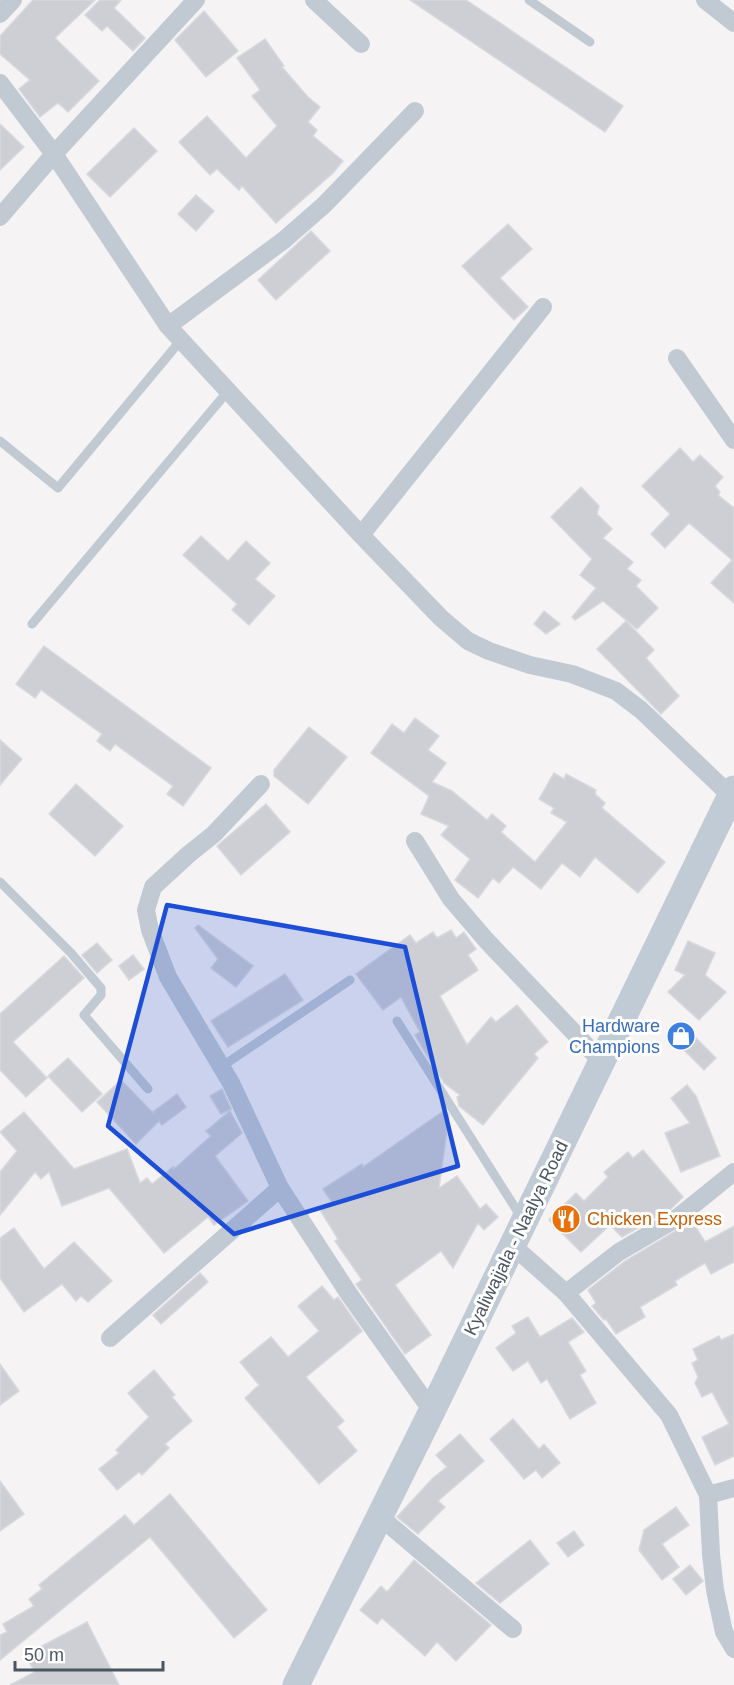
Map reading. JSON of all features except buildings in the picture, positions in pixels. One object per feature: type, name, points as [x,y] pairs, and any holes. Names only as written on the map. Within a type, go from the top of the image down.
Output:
[{"type":"main road","name":"Kyaliwajjala - Naalya Road","points":[[296,1685],[432,1411],[732,792]]},
{"type":"street","points":[[0,14],[13,0]]},
{"type":"street","points":[[0,217],[54,154],[196,0]]},
{"type":"street","points":[[314,0],[361,44]]},
{"type":"street","points":[[705,0],[734,23]]},
{"type":"street","points":[[0,83],[54,154],[168,326],[441,618],[468,641],[489,651],[530,665],[572,674],[616,691],[641,710],[732,792]]},
{"type":"street","points":[[168,326],[284,240],[365,164],[415,111]]},
{"type":"street","points":[[361,535],[543,307]]},
{"type":"street","points":[[677,358],[734,440]]},
{"type":"street","points":[[261,784],[214,834],[153,887],[146,910],[150,930],[168,977],[231,1083],[280,1188],[349,1294],[432,1411]]},
{"type":"street","points":[[415,841],[451,899],[486,940],[602,1062]]},
{"type":"street","points":[[566,1293],[619,1252],[677,1218],[734,1172]]},
{"type":"street","points":[[110,1338],[280,1188]]},
{"type":"street","points":[[518,1233],[669,1415],[708,1495],[715,1590],[724,1632],[734,1649]]},
{"type":"street","points":[[708,1495],[734,1488]]},
{"type":"street","points":[[380,1517],[513,1629]]},
{"type":"lane","points":[[529,0],[590,42]]},
{"type":"lane","points":[[0,441],[58,488],[181,340]]},
{"type":"lane","points":[[32,624],[228,391]]},
{"type":"lane","points":[[0,882],[71,953],[102,988],[102,995],[84,1016],[148,1089]]},
{"type":"lane","points":[[221,1067],[350,980]]},
{"type":"lane","points":[[397,1021],[518,1233]]},
{"type":"highlighted area","points":[[167,905],[405,947],[458,1166],[234,1234],[108,1126]]},
{"type":"place","name":"Hardware Champions","points":[[681,1036]]},
{"type":"place","name":"Chicken Express","points":[[566,1219]]}]
